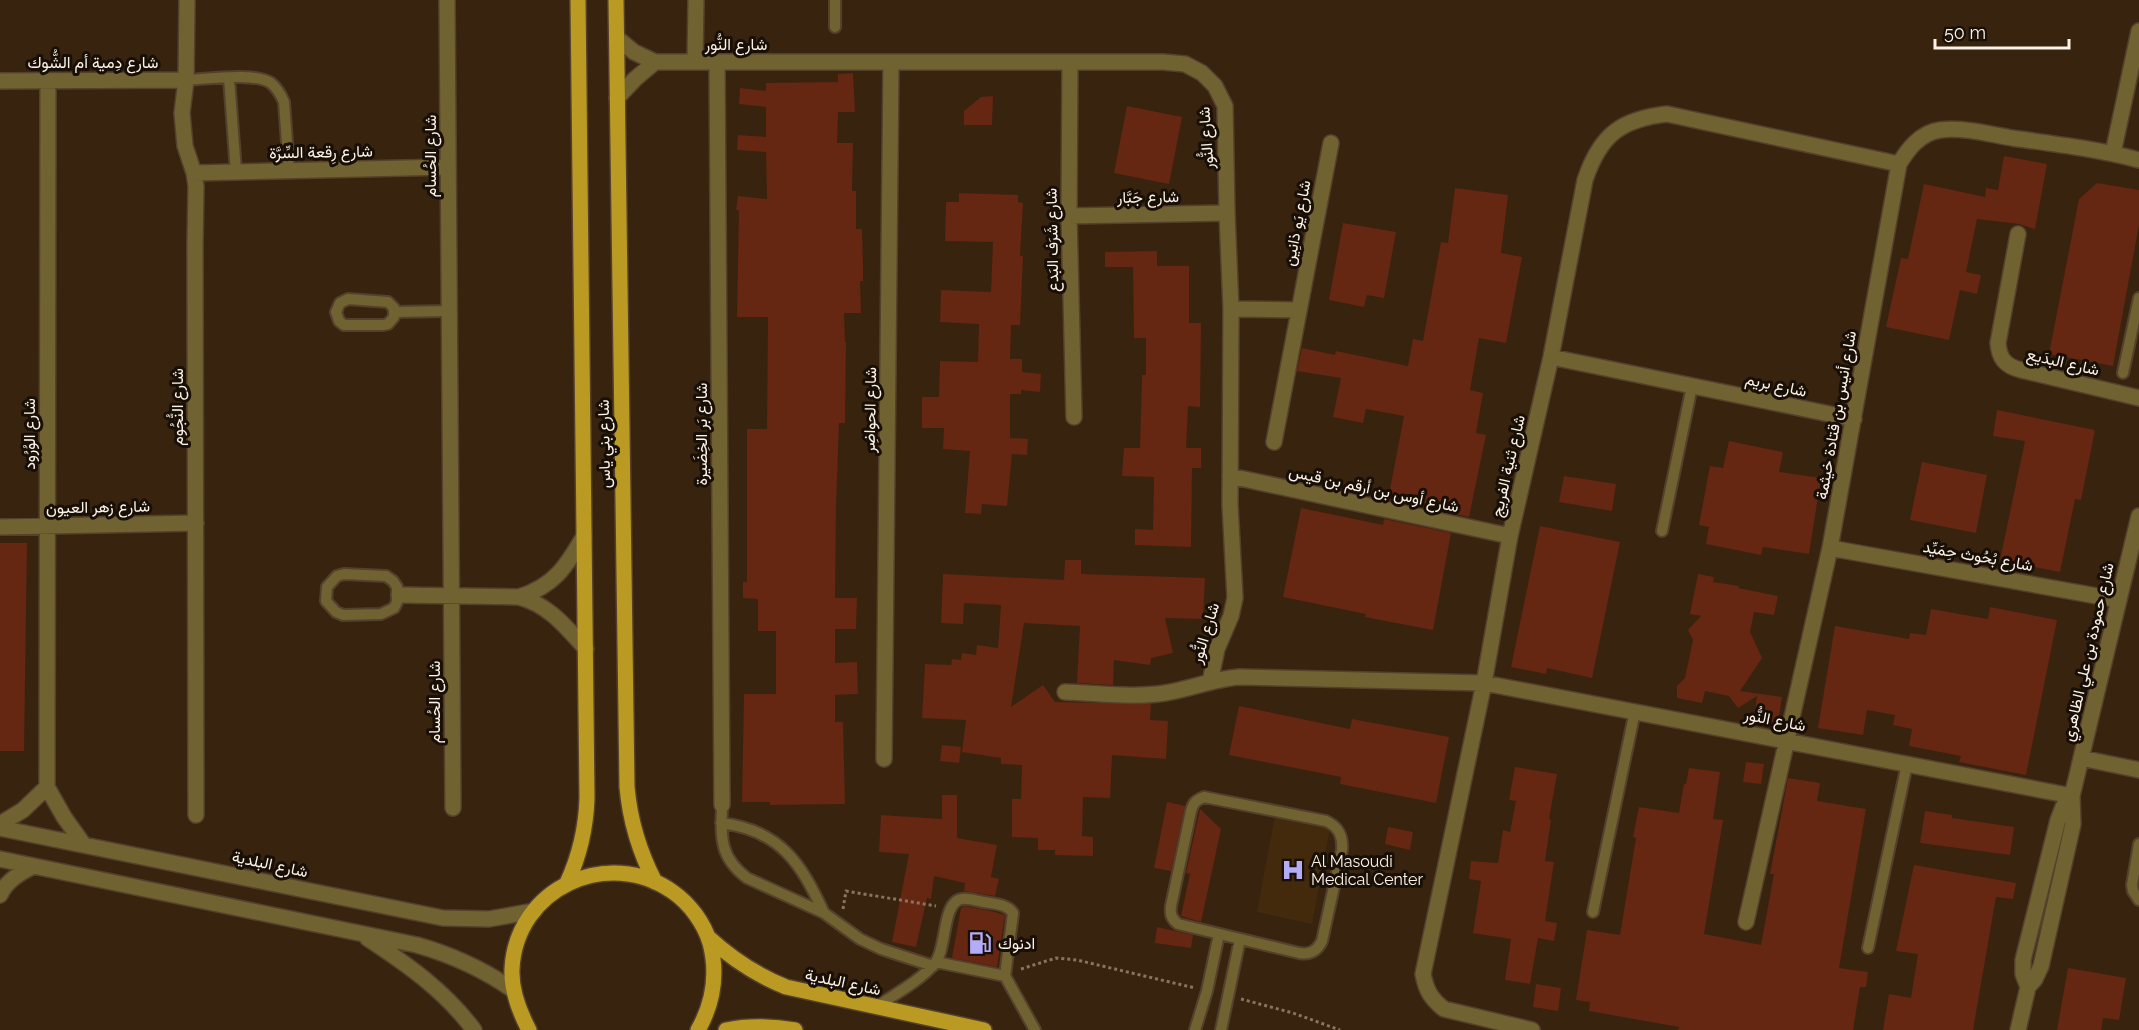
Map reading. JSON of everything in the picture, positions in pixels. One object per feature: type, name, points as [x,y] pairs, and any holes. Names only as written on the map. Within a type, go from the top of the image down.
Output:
[{"type":"main road","name":"شارع بني ياس","points":[[567,883],[580,850],[587,816],[578,0]]},
{"type":"main road","name":"شارع بني ياس","points":[[616,0],[627,787],[633,826],[655,882]]},
{"type":"main road","points":[[529,1030],[518,1008],[513,990],[512,969],[523,928],[534,910],[549,895],[567,883],[590,875],[615,872],[639,875],[655,882],[681,898],[697,916],[708,937],[714,960],[714,984],[709,1007],[698,1030]]},
{"type":"main road","name":"شارع البلدية","points":[[708,937],[744,967],[765,978],[808,994],[984,1030]]},
{"type":"main road","points":[[726,1030],[752,1026],[795,1030]]},
{"type":"street","name":"شارع النُّجُوم","points":[[187,0],[186,80],[182,129],[194,173],[196,198],[196,815]]},
{"type":"street","name":"شارع الحُسام","points":[[447,0],[453,807]]},
{"type":"street","points":[[695,62],[696,0]]},
{"type":"street","points":[[2113,153],[2139,31]]},
{"type":"street","name":"شارع النُّور","points":[[617,38],[634,52],[655,62],[1163,62],[1185,64],[1202,73],[1215,86],[1225,106],[1231,309],[1230,476],[1235,598],[1231,616],[1217,649],[1210,681]]},
{"type":"street","points":[[617,98],[655,62]]},
{"type":"street","name":"شارع بَر الخِضَيرة","points":[[717,62],[722,805]]},
{"type":"street","name":"شارع الحواضِر","points":[[884,759],[891,62]]},
{"type":"street","name":"شارع شَرَف البَدع","points":[[1070,62],[1069,216],[1074,417]]},
{"type":"street","name":"شارع دِمية أم الشُّوك","points":[[0,81],[186,80]]},
{"type":"street","name":"شارع الوُرُود","points":[[48,81],[47,787],[64,817],[84,845]]},
{"type":"street","name":"شارع ثنية الفريج","points":[[1532,1030],[1444,1010],[1425,988],[1423,974],[1484,683],[1510,536],[1551,357],[1585,180],[1592,158],[1606,140],[1624,125],[1645,116],[1668,114],[1899,164]]},
{"type":"street","name":"شارع أنيس بن قتادة خيثمة","points":[[1746,922],[1830,548],[1899,164],[1908,149],[1922,137],[1938,130],[1973,132],[2113,153],[2139,160]]},
{"type":"street","name":"شارع يَو ذانِين","points":[[1274,442],[1331,143]]},
{"type":"street","name":"شارع رِقعة السِّرَّة","points":[[194,173],[448,167]]},
{"type":"street","name":"شارع جَبَّار","points":[[1069,216],[1227,213]]},
{"type":"street","name":"شارع البدَيع","points":[[2018,234],[1998,343],[2003,362],[2011,368],[2139,398]]},
{"type":"street","points":[[1231,309],[1299,310]]},
{"type":"street","name":"شارع بريم","points":[[1551,357],[1854,419]]},
{"type":"street","name":"شارع أوس بن أرقم بن قيس","points":[[1230,476],[1510,536]]},
{"type":"street","name":"شارع حمودة بن علي الظاهري","points":[[2018,1030],[2028,987],[2023,974],[2023,960],[2058,820],[2063,807],[2072,796],[2139,516]]},
{"type":"street","name":"شارع زهر العيون","points":[[0,527],[196,523]]},
{"type":"street","points":[[519,597],[541,588],[559,574],[584,536]]},
{"type":"street","name":"شارع بُحُوث حِمَيِّد","points":[[1830,548],[2119,600]]},
{"type":"street","points":[[399,595],[519,597],[539,604],[557,617],[586,649]]},
{"type":"street","name":"شارع النُّور","points":[[1065,692],[1166,693],[1210,681],[1273,676],[1484,683],[2072,796]]},
{"type":"street","points":[[2081,758],[2139,770]]},
{"type":"street","points":[[0,824],[23,810],[47,787]]},
{"type":"street","name":"شارع البلدية","points":[[0,828],[442,918],[489,919],[534,910]]},
{"type":"street","points":[[0,859],[417,945],[452,956],[494,977],[513,990]]},
{"type":"street","points":[[0,892],[15,877],[34,866]]},
{"type":"street","points":[[360,933],[413,968],[432,984],[450,1001],[474,1030]]},
{"type":"street","points":[[518,1008],[522,1030]]},
{"type":"lane","points":[[835,0],[835,27]]},
{"type":"lane","points":[[229,78],[236,172]]},
{"type":"lane","points":[[186,80],[251,78],[265,80],[272,84],[284,102],[289,171]]},
{"type":"lane","points":[[348,298],[388,302],[395,312],[392,321],[388,324],[348,326],[339,321],[336,312],[340,303],[348,298]]},
{"type":"lane","points":[[2123,373],[2139,298]]},
{"type":"lane","points":[[395,312],[449,311]]},
{"type":"lane","points":[[1662,531],[1692,386]]},
{"type":"lane","points":[[344,574],[387,576],[397,587],[399,595],[394,608],[388,612],[343,615],[330,608],[325,594],[331,580],[344,574]]},
{"type":"lane","points":[[1593,912],[1635,711]]},
{"type":"lane","points":[[1868,948],[1907,764]]},
{"type":"lane","points":[[1204,796],[1210,797],[1332,824],[1341,835],[1342,842],[1319,946],[1311,953],[1305,954],[1218,934],[1178,924],[1172,920],[1170,913],[1192,804],[1197,799],[1204,796]]},
{"type":"lane","points":[[722,805],[722,840],[725,852],[738,871],[747,878],[824,913],[860,939],[881,949],[934,964],[1005,976]]},
{"type":"lane","points":[[721,823],[752,828],[773,840],[804,873],[824,913]]},
{"type":"lane","points":[[2139,844],[2132,885],[2139,900]]},
{"type":"lane","points":[[876,1007],[934,964],[942,951],[950,909],[953,903],[960,899],[1009,908],[1013,913],[1014,920],[1005,976],[1035,1030]]},
{"type":"lane","points":[[1195,1030],[1207,991],[1218,934]]},
{"type":"lane","points":[[1221,1030],[1240,939]]},
{"type":"path","points":[[840,925],[846,891],[950,909]]},
{"type":"path","points":[[1005,976],[1056,958],[1077,960],[1207,991]]},
{"type":"path","points":[[1227,996],[1293,1013],[1341,1030]]},
{"type":"shaded area","name":"Al Masoudi Medical Center","points":[[1275,816],[1330,828],[1312,924],[1257,912]]},
{"type":"building","points":[[853,73],[855,112],[838,112],[837,143],[853,143],[852,191],[856,191],[856,229],[862,229],[863,266],[863,281],[860,281],[861,313],[844,313],[845,423],[839,423],[836,505],[835,598],[857,598],[856,629],[835,629],[835,663],[857,662],[858,694],[835,695],[835,722],[843,722],[845,804],[770,805],[770,802],[742,802],[744,694],[776,694],[776,631],[758,631],[758,599],[743,598],[743,582],[747,582],[747,429],[767,429],[768,317],[737,317],[739,210],[736,210],[738,196],[767,199],[766,152],[737,150],[738,135],[766,137],[766,107],[739,104],[740,88],[766,91],[766,83],[838,82],[838,74]]},
{"type":"building","points":[[993,96],[992,125],[964,125],[964,111],[981,97]]},
{"type":"building","points":[[1127,106],[1182,117],[1169,184],[1114,173]]},
{"type":"building","points":[[2004,156],[2047,164],[2035,229],[2019,224],[1977,219],[1966,272],[1981,275],[1977,294],[1960,290],[1949,340],[1886,327],[1901,258],[1908,259],[1924,184],[1985,197],[1986,188],[1998,190]]},
{"type":"building","points":[[2097,183],[2139,190],[2139,225],[2113,366],[2049,354],[2079,199]]},
{"type":"building","points":[[1455,188],[1508,195],[1501,253],[1522,257],[1506,343],[1479,338],[1470,390],[1483,393],[1476,433],[1486,435],[1469,517],[1388,500],[1404,416],[1366,409],[1363,423],[1333,417],[1341,378],[1297,371],[1302,348],[1335,355],[1336,351],[1408,366],[1413,339],[1423,341],[1441,242],[1448,243]]},
{"type":"building","points":[[959,193],[1018,195],[1018,202],[1023,203],[1020,325],[1011,325],[1010,359],[1022,359],[1022,372],[1041,374],[1040,392],[1021,390],[1021,394],[1010,394],[1010,438],[1028,439],[1027,455],[1012,454],[1007,506],[982,504],[981,514],[965,513],[970,451],[943,449],[944,428],[922,428],[922,397],[939,397],[940,361],[978,362],[979,324],[940,322],[941,290],[991,292],[993,242],[945,241],[946,202],[959,202]]},
{"type":"building","points":[[1343,223],[1396,232],[1384,298],[1367,295],[1364,307],[1329,300]]},
{"type":"building","points":[[1157,251],[1157,266],[1189,266],[1189,323],[1201,323],[1200,407],[1188,406],[1186,448],[1201,448],[1201,468],[1192,468],[1191,547],[1135,545],[1135,529],[1153,530],[1154,477],[1122,476],[1124,448],[1140,448],[1142,375],[1146,375],[1146,338],[1134,338],[1133,267],[1105,267],[1105,252]]},
{"type":"building","points":[[1997,410],[2095,430],[2081,500],[2075,499],[2060,572],[2000,560],[2025,441],[1993,436]]},
{"type":"building","points":[[1729,441],[1783,452],[1779,472],[1821,478],[1809,554],[1763,547],[1761,555],[1706,544],[1709,527],[1699,525],[1710,466],[1723,468]]},
{"type":"building","points":[[1922,462],[1987,475],[1976,533],[1910,520]]},
{"type":"building","points":[[1564,476],[1616,484],[1612,511],[1559,502]]},
{"type":"building","points":[[1301,508],[1383,525],[1384,519],[1451,533],[1433,630],[1365,617],[1366,614],[1283,597]]},
{"type":"building","points":[[1540,526],[1620,542],[1592,678],[1547,668],[1546,674],[1511,667]]},
{"type":"building","points":[[0,543],[27,543],[24,751],[0,751]]},
{"type":"building","points":[[1065,560],[1081,560],[1081,574],[1205,578],[1203,619],[1165,618],[1173,653],[1151,658],[1150,665],[1114,660],[1113,685],[1077,683],[1080,626],[1024,623],[1011,707],[1043,685],[1055,702],[1151,704],[1150,720],[1168,721],[1166,759],[1112,755],[1110,798],[1083,797],[1082,836],[1093,837],[1093,856],[1055,855],[1055,850],[1038,850],[1038,838],[1012,837],[1012,799],[1021,799],[1022,765],[1001,764],[1001,758],[962,752],[966,720],[922,718],[925,664],[951,665],[952,659],[961,660],[962,653],[976,655],[977,645],[998,648],[1001,605],[964,603],[963,624],[941,623],[943,574],[1064,580]]},
{"type":"building","points":[[1698,574],[1714,577],[1713,582],[1778,596],[1774,615],[1754,612],[1750,632],[1762,658],[1740,691],[1782,697],[1778,723],[1754,719],[1757,696],[1738,708],[1729,696],[1705,691],[1702,703],[1677,698],[1677,686],[1685,678],[1693,640],[1688,630],[1701,616],[1690,614]]},
{"type":"building","points":[[1990,607],[2057,620],[2026,775],[1959,762],[1961,756],[1909,746],[1912,729],[1893,725],[1895,715],[1867,710],[1863,735],[1818,728],[1835,626],[1909,639],[1910,633],[1926,635],[1931,609],[1988,619]]},
{"type":"building","points":[[1239,706],[1350,729],[1352,719],[1449,737],[1436,803],[1340,784],[1341,777],[1229,755]]},
{"type":"building","points":[[942,745],[961,747],[959,763],[940,761]]},
{"type":"building","points":[[1746,762],[1764,764],[1761,784],[1743,782]]},
{"type":"building","points":[[1515,767],[1557,774],[1545,861],[1554,862],[1545,921],[1557,923],[1554,941],[1538,938],[1530,984],[1505,980],[1511,939],[1473,933],[1481,881],[1469,879],[1471,861],[1498,863],[1503,830],[1510,832],[1516,801],[1509,800]]},
{"type":"building","points":[[1689,768],[1720,772],[1713,819],[1723,820],[1704,934],[1761,945],[1774,874],[1770,874],[1788,778],[1820,783],[1817,801],[1866,809],[1839,968],[1868,972],[1866,987],[1860,987],[1853,1030],[1678,1030],[1679,1027],[1589,1011],[1590,1002],[1576,1000],[1587,930],[1620,935],[1639,807],[1679,813]]},
{"type":"building","points":[[942,795],[957,795],[957,838],[997,845],[991,877],[999,879],[995,896],[964,891],[965,883],[934,876],[931,899],[927,898],[916,947],[892,942],[909,854],[879,852],[881,815],[942,819]]},
{"type":"building","points":[[1167,802],[1185,806],[1171,871],[1154,868]]},
{"type":"building","points":[[1200,809],[1221,829],[1201,922],[1181,916],[1190,874],[1186,873]]},
{"type":"building","points":[[1925,811],[1952,815],[1952,818],[2014,827],[2010,855],[1920,843]]},
{"type":"building","points":[[1388,827],[1413,832],[1410,850],[1385,844]]},
{"type":"building","points":[[1914,865],[2016,883],[2013,899],[1996,897],[1973,1030],[1883,1030],[1889,994],[1911,998],[1918,954],[1896,951]]},
{"type":"building","points":[[964,906],[1005,915],[997,967],[952,958],[961,908]]},
{"type":"building","points":[[1157,927],[1193,935],[1191,948],[1155,943]]},
{"type":"building","points":[[2068,968],[2126,978],[2119,1020],[2103,1018],[2101,1030],[2057,1030]]},
{"type":"building","points":[[1536,984],[1561,988],[1558,1011],[1533,1007]]},
{"type":"place","name":"Al Masoudi Medical Center","points":[[1293,870]]},
{"type":"place","name":"ادنوك","points":[[980,943]]}]
